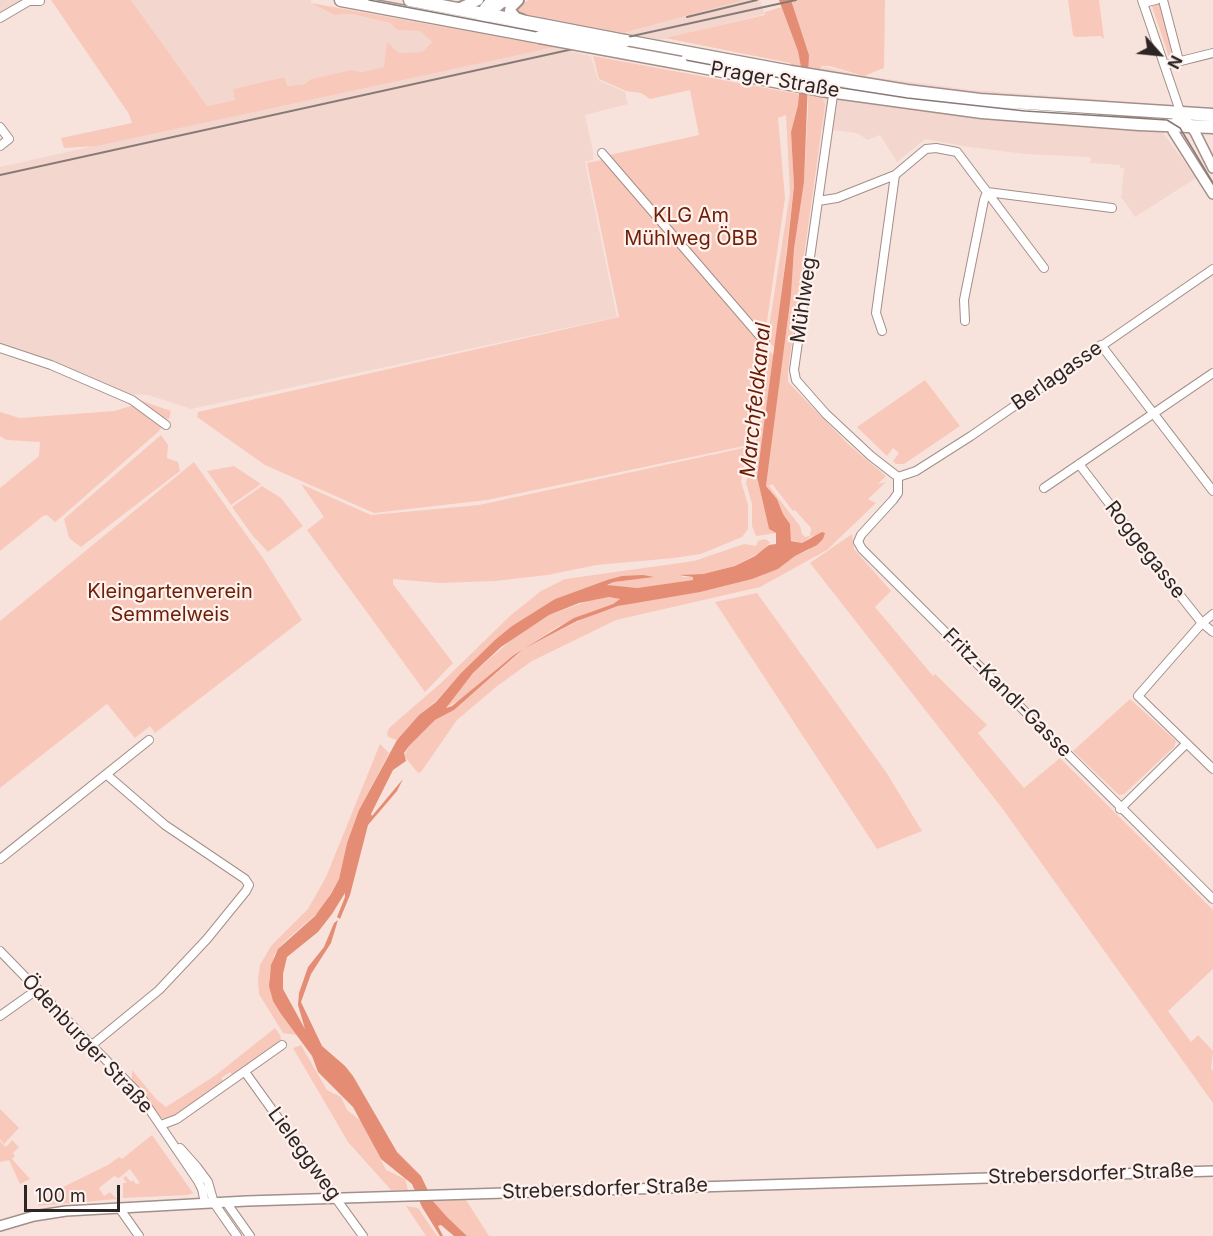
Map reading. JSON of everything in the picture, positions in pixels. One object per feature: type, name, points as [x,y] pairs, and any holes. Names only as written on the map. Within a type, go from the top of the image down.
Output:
[{"type":"main road","name":"Prager Straße","points":[[341,0],[492,30],[541,31],[982,112],[1213,127]]},
{"type":"main road","name":"Prager Straße","points":[[410,0],[484,16],[525,21],[541,31]]},
{"type":"main road","points":[[459,9],[478,0]]},
{"type":"main road","points":[[492,0],[484,8],[484,16],[492,30]]},
{"type":"main road","points":[[461,23],[473,23],[508,0]]},
{"type":"main road","points":[[518,0],[510,10],[516,18],[525,21]]},
{"type":"main road","name":"Prager Straße","points":[[827,84],[980,100],[1213,115]]},
{"type":"street","points":[[1156,0],[1142,2],[1181,114],[1213,168]]},
{"type":"street","points":[[1163,0],[1179,62]]},
{"type":"street","points":[[0,18],[30,1],[40,1]]},
{"type":"street","points":[[1165,65],[1213,53]]},
{"type":"street","name":"Mühlweg","points":[[827,84],[818,201],[794,366],[796,380],[845,433],[898,477]]},
{"type":"street","points":[[1181,114],[1173,126],[1173,131],[1213,194]]},
{"type":"street","points":[[0,127],[9,139],[0,146]]},
{"type":"street","points":[[818,201],[837,198],[895,175],[926,149],[936,148],[957,152],[1044,268]]},
{"type":"street","points":[[602,153],[765,342]]},
{"type":"street","points":[[882,331],[876,313],[895,175]]},
{"type":"street","points":[[987,192],[1112,208]]},
{"type":"street","points":[[965,321],[964,300],[987,192]]},
{"type":"street","name":"Berlagasse","points":[[898,477],[916,471],[970,436],[1213,269]]},
{"type":"street","points":[[1101,345],[1213,491]]},
{"type":"street","points":[[0,348],[51,365],[132,400],[166,425]]},
{"type":"street","points":[[1044,488],[1213,373]]},
{"type":"street","name":"Roggegasse","points":[[1079,465],[1202,623],[1213,632]]},
{"type":"street","name":"Fritz-Kandl-Gasse","points":[[898,477],[898,493],[861,535],[858,542],[862,549],[1213,899]]},
{"type":"street","points":[[1213,614],[1202,623],[1138,696],[1213,769]]},
{"type":"street","points":[[1,858],[149,740]]},
{"type":"street","points":[[1120,808],[1186,744]]},
{"type":"street","points":[[92,1045],[159,990],[207,939],[249,885],[245,879],[165,825],[106,775]]},
{"type":"street","name":"Ödenburger Straße","points":[[0,951],[139,1094],[201,1186],[209,1203],[237,1236]]},
{"type":"street","points":[[0,1016],[38,989]]},
{"type":"street","points":[[161,1125],[177,1119],[282,1045]]},
{"type":"street","name":"Lieleggweg","points":[[245,1072],[363,1236]]},
{"type":"street","name":"Strebersdorfer Straße","points":[[0,1227],[34,1216],[66,1211],[226,1202],[1213,1171]]},
{"type":"street","points":[[226,1202],[250,1236]]},
{"type":"street","points":[[120,1209],[139,1236]]},
{"type":"shaded area","points":[[0,0],[21,0],[0,13]]},
{"type":"shaded area","points":[[131,0],[311,0],[311,3],[334,15],[352,14],[390,23],[397,30],[420,31],[432,42],[422,52],[399,53],[387,42],[385,67],[362,72],[351,70],[311,79],[305,84],[286,86],[283,77],[233,89],[235,100],[207,106]]},
{"type":"shaded area","points":[[745,0],[760,0],[765,14],[660,40],[623,33]]},
{"type":"shaded area","points":[[779,0],[791,0],[809,55],[804,182],[766,486],[777,499],[790,524],[791,541],[802,543],[822,532],[825,533],[823,539],[778,569],[752,579],[700,592],[618,606],[577,621],[525,648],[574,618],[613,604],[620,599],[609,597],[579,603],[549,615],[501,647],[473,673],[446,708],[452,706],[522,650],[454,710],[435,720],[404,753],[406,761],[393,770],[372,816],[403,779],[397,791],[368,825],[350,895],[340,919],[337,917],[345,893],[318,932],[287,957],[283,974],[283,989],[305,1029],[298,1005],[299,993],[308,967],[324,947],[334,923],[338,920],[331,943],[311,974],[301,1002],[322,1046],[353,1076],[397,1152],[421,1176],[433,1201],[467,1236],[454,1236],[441,1225],[438,1226],[443,1236],[440,1236],[422,1207],[412,1184],[381,1159],[353,1107],[318,1072],[312,1056],[281,1014],[273,1001],[269,986],[271,965],[278,949],[315,916],[331,894],[339,879],[347,843],[359,810],[397,740],[496,639],[555,599],[607,580],[622,576],[654,577],[607,585],[637,588],[693,580],[693,577],[678,575],[703,574],[735,566],[755,556],[769,545],[776,544],[776,533],[769,529],[757,477],[794,186],[791,132],[798,105],[801,67],[798,51]]},
{"type":"shaded area","points":[[555,47],[591,56],[598,80],[625,92],[628,104],[585,115],[593,160],[585,162],[617,317],[191,409],[148,395],[128,394],[55,363],[0,344],[0,167],[250,111]]},
{"type":"shaded area","points":[[824,67],[864,76],[972,90],[1108,100],[1110,112],[1150,115],[1196,178],[1135,217],[1121,199],[1124,168],[1120,168],[1120,165],[1090,163],[1091,157],[1026,154],[925,139],[897,162],[880,135],[868,140],[857,133],[822,129],[825,105],[821,95],[821,69]]},
{"type":"green space","points":[[51,0],[131,0],[207,106],[235,100],[233,89],[284,77],[287,86],[305,84],[311,79],[351,70],[362,72],[384,67],[387,42],[399,53],[422,52],[432,42],[420,31],[397,30],[390,23],[352,14],[334,15],[311,3],[555,47],[96,146],[64,148],[61,138],[132,123],[129,114]]},
{"type":"green space","points":[[529,0],[745,0],[623,33],[515,12],[516,6]]},
{"type":"green space","points":[[791,0],[885,0],[884,68],[864,76],[830,66],[822,66],[820,70],[821,95],[825,105],[788,371],[788,382],[848,444],[886,476],[878,484],[886,482],[868,499],[876,503],[827,550],[760,587],[616,620],[532,661],[496,687],[457,720],[421,772],[418,773],[404,756],[409,746],[435,720],[454,710],[522,651],[460,700],[445,708],[473,673],[517,635],[549,615],[588,601],[609,597],[620,599],[557,627],[528,646],[593,614],[636,601],[778,569],[795,556],[809,550],[813,535],[802,543],[791,540],[790,524],[777,499],[766,486],[804,182],[809,55]],"holes":[[[772,484],[793,511],[795,510],[811,528],[810,536],[805,537],[802,534],[800,526],[769,486]]]},
{"type":"green space","points":[[1068,0],[1099,0],[1104,39],[1101,36],[1075,37],[1073,35]]},
{"type":"green space","points":[[1162,3],[1174,55],[1169,57],[1152,6]]},
{"type":"green space","points":[[782,7],[798,48],[801,67],[665,38],[765,15],[765,12]]},
{"type":"green space","name":"KLG Am Mühlweg ÖBB","points":[[593,56],[798,94],[798,105],[791,132],[794,185],[775,348],[767,340],[790,193],[786,115],[778,118],[785,198],[749,445],[487,500],[374,513],[265,465],[197,417],[198,412],[619,317],[587,163],[602,160],[605,156],[699,135],[690,90],[650,99],[641,93],[626,91],[599,79]]},
{"type":"green space","points":[[768,349],[774,356],[757,477],[769,529],[776,533],[756,536],[752,526],[752,504],[746,483],[757,435]]},
{"type":"green space","points":[[925,380],[960,426],[904,464],[896,464],[893,461],[899,453],[893,448],[887,456],[857,427]]},
{"type":"green space","points":[[142,401],[171,411],[169,419],[161,418]]},
{"type":"green space","points":[[134,405],[162,426],[159,431],[59,519],[55,522],[47,515],[43,516],[0,551],[0,488],[39,456],[40,442],[6,440],[0,436],[0,412],[20,418],[114,411]]},
{"type":"green space","points":[[161,435],[168,445],[167,458],[178,462],[180,471],[81,547],[69,538],[64,519]]},
{"type":"green space","points":[[748,447],[741,481],[748,505],[748,529],[742,537],[701,554],[597,565],[547,575],[495,581],[440,583],[393,579],[393,584],[453,663],[425,692],[307,530],[324,517],[301,484],[371,515],[479,505]]},
{"type":"green space","name":"Kleingartenverein Semmelweis","points":[[194,462],[263,558],[302,620],[155,733],[150,726],[135,738],[107,704],[0,788],[0,621]]},
{"type":"green space","points":[[234,466],[261,484],[231,505],[207,471]]},
{"type":"green space","points":[[262,486],[281,498],[303,526],[268,552],[232,507]]},
{"type":"green space","points":[[852,534],[854,549],[891,591],[875,607],[933,676],[935,674],[987,725],[978,733],[1024,788],[1060,758],[1213,910],[1213,969],[1168,1011],[1191,1042],[1198,1035],[1213,1051],[1211,1069],[1213,1071],[1213,1103],[1002,808],[810,563]]},
{"type":"green space","points":[[765,539],[770,542],[764,550],[735,566],[703,574],[678,575],[693,577],[694,580],[637,588],[607,586],[614,582],[652,577],[607,580],[555,599],[496,639],[397,740],[388,737],[389,728],[441,683],[511,615],[541,591],[565,579],[694,561],[744,544],[756,546],[758,541]]},
{"type":"green space","points":[[757,593],[886,772],[922,831],[877,849],[715,602]]},
{"type":"green space","points":[[1130,699],[1176,741],[1174,747],[1124,794],[1119,795],[1073,751]]},
{"type":"green space","points":[[380,744],[389,753],[359,810],[347,843],[339,879],[322,909],[283,943],[274,955],[269,978],[281,1014],[297,1035],[283,1033],[259,994],[260,965],[271,946],[308,909],[326,877]]},
{"type":"green space","points":[[275,1028],[282,1043],[233,1076],[230,1072],[221,1078],[225,1084],[179,1116],[161,1118],[132,1080],[132,1070],[157,1100],[166,1107],[216,1075]]},
{"type":"green space","points":[[301,1045],[327,1090],[341,1097],[347,1110],[362,1122],[386,1170],[405,1179],[408,1190],[391,1190],[348,1142],[293,1048]]},
{"type":"green space","points":[[0,1109],[19,1128],[4,1144],[0,1139]]},
{"type":"green space","points":[[152,1135],[193,1193],[123,1198],[123,1183],[127,1183],[123,1178],[126,1176],[131,1182],[133,1180],[136,1184],[140,1183],[130,1169],[119,1178],[114,1176],[99,1188],[104,1196],[110,1192],[117,1199],[37,1206],[59,1189],[108,1165],[119,1157],[122,1159]]},
{"type":"green space","points":[[12,1140],[19,1147],[13,1153],[15,1156],[12,1159],[30,1179],[20,1184],[9,1160],[0,1162],[0,1141],[6,1147]]},
{"type":"green space","points":[[466,1200],[489,1236],[467,1236],[433,1201]]},
{"type":"green space","points":[[406,1206],[418,1208],[437,1236],[426,1236]]},
{"type":"tram line","points":[[369,0],[791,80],[907,98],[1025,111],[1167,120],[1180,128],[1213,183]]},
{"type":"railway","points":[[687,17],[757,0]]},
{"type":"railway","points":[[0,175],[796,0]]},
{"type":"water label","name":"Marchfeldkanal","points":[[756,400]]}]
